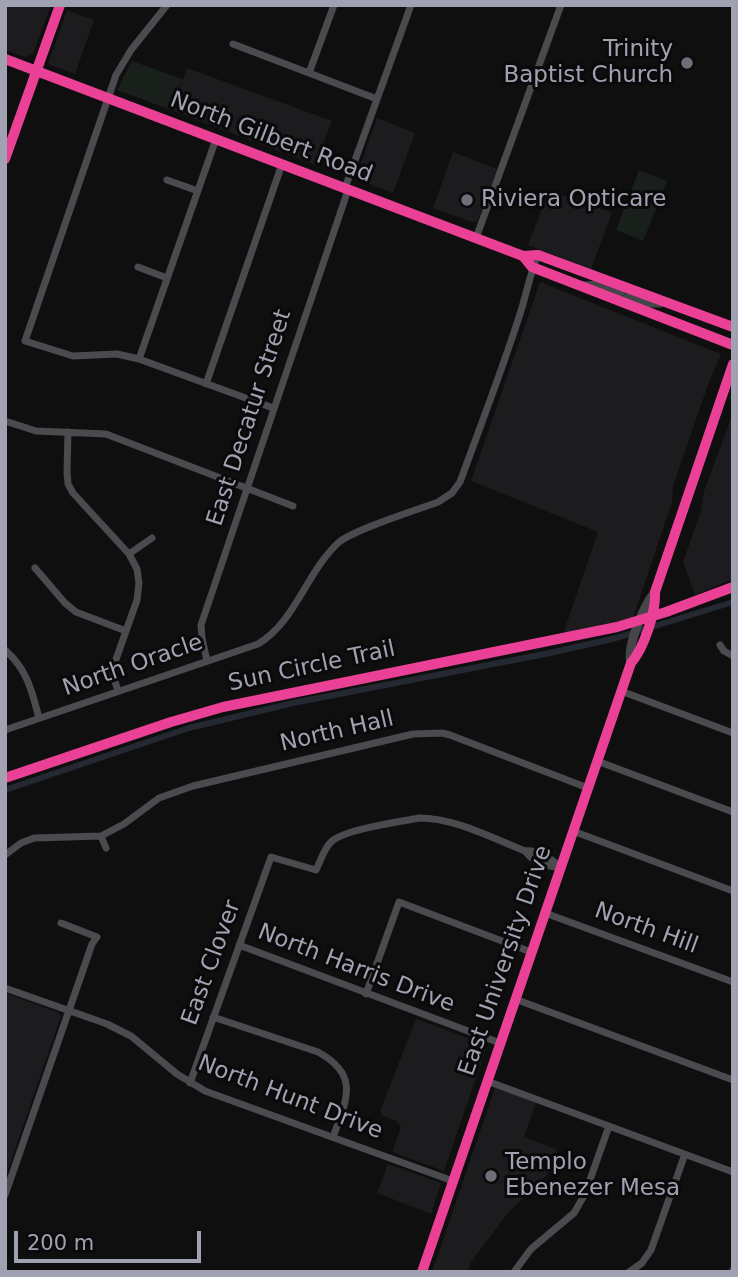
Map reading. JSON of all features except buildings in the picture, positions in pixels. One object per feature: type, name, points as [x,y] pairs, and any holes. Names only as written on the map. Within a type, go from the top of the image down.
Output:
[{"type":"main road","name":"North Gilbert Road","points":[[5,59],[523,256],[533,267],[733,345]]},
{"type":"main road","name":"North Gilbert Road","points":[[523,256],[538,254],[733,327]]},
{"type":"main road","points":[[583,287],[597,285],[621,292],[626,288]]},
{"type":"main road","points":[[621,302],[629,297],[649,303],[666,302]]},
{"type":"main road","name":"East University Drive","points":[[631,663],[628,655],[632,643],[647,601],[655,592],[733,364]]},
{"type":"main road","name":"East University Drive","points":[[422,1272],[621,691],[631,663],[639,654],[656,605],[655,592]]},
{"type":"street","points":[[5,159],[60,5]]},
{"type":"street","points":[[167,5],[127,56],[107,98],[25,341],[73,356],[117,354],[139,359],[273,408]]},
{"type":"street","points":[[309,73],[334,5]]},
{"type":"street","name":"East Decatur Street","points":[[207,661],[201,625],[411,5]]},
{"type":"street","points":[[476,238],[561,5]]},
{"type":"street","points":[[233,44],[377,99]]},
{"type":"street","points":[[139,359],[216,139]]},
{"type":"street","points":[[206,384],[282,164]]},
{"type":"street","points":[[167,180],[198,191]]},
{"type":"street","points":[[533,267],[538,254]]},
{"type":"street","points":[[138,267],[167,278]]},
{"type":"street","name":"North Oracle","points":[[5,730],[258,644],[271,636],[339,542],[438,502],[452,493],[460,482],[521,313],[524,293],[533,267]]},
{"type":"street","points":[[5,421],[36,431],[106,434],[293,506]]},
{"type":"street","points":[[68,432],[68,484],[73,493],[129,554],[137,569],[137,600],[113,675],[118,691]]},
{"type":"street","points":[[129,554],[152,538]]},
{"type":"street","points":[[35,568],[76,612],[126,631]]},
{"type":"street","points":[[720,645],[733,656]]},
{"type":"street","points":[[5,650],[18,661],[28,678],[39,718]]},
{"type":"street","points":[[621,691],[733,733]]},
{"type":"street","name":"North Hall","points":[[5,855],[21,843],[34,838],[101,836],[124,824],[159,798],[193,786],[413,734],[450,735],[588,788]]},
{"type":"street","points":[[597,761],[733,812]]},
{"type":"street","name":"East Clover","points":[[190,1083],[271,857],[316,870],[332,840],[346,834],[419,818],[445,821],[524,851],[548,867],[561,867]]},
{"type":"street","points":[[573,831],[733,891]]},
{"type":"street","points":[[101,836],[106,848]]},
{"type":"street","points":[[366,994],[399,902],[531,952]]},
{"type":"street","name":"North Hill","points":[[545,913],[733,982]]},
{"type":"street","points":[[5,1195],[92,943],[97,937],[61,923]]},
{"type":"street","name":"North Harris Drive","points":[[239,946],[500,1043]]},
{"type":"street","name":"North Hunt Drive","points":[[5,988],[131,1036],[190,1083],[218,1096],[453,1181]]},
{"type":"street","points":[[515,999],[733,1080]]},
{"type":"street","points":[[213,1017],[317,1052],[333,1060],[347,1082],[347,1095],[334,1137]]},
{"type":"street","points":[[345,1076],[355,1071]]},
{"type":"street","points":[[487,1081],[733,1172]]},
{"type":"street","points":[[514,1272],[531,1249],[573,1213],[585,1194],[609,1126]]},
{"type":"street","points":[[629,1272],[642,1263],[651,1250],[685,1154]]},
{"type":"shaded area","points":[[5,5],[51,5],[33,54],[25,57],[5,50]]},
{"type":"shaded area","points":[[67,10],[94,20],[75,74],[48,64]]},
{"type":"shaded area","points":[[132,61],[182,79],[171,110],[117,90]]},
{"type":"shaded area","points":[[187,68],[332,121],[315,165],[171,110]]},
{"type":"shaded area","points":[[377,118],[415,133],[393,193],[361,181],[357,175]]},
{"type":"shaded area","points":[[453,152],[497,169],[477,221],[472,222],[433,208]]},
{"type":"shaded area","points":[[639,170],[667,181],[643,241],[616,230]]},
{"type":"shaded area","points":[[549,190],[612,213],[591,269],[528,245]]},
{"type":"shaded area","points":[[540,282],[721,354],[673,486],[672,502],[633,618],[570,633],[564,631],[598,532],[471,481]]},
{"type":"shaded area","points":[[733,413],[733,579],[695,595],[683,562],[701,511],[704,491]]},
{"type":"shaded area","points":[[5,993],[57,1012],[61,1016],[5,1179]]},
{"type":"shaded area","points":[[416,1019],[484,1044],[486,1049],[444,1171],[392,1152],[401,1127],[397,1121],[383,1116],[380,1111]]},
{"type":"shaded area","points":[[496,1085],[537,1100],[524,1137],[556,1149],[558,1153],[547,1175],[508,1213],[471,1262],[467,1272],[432,1272]]},
{"type":"shaded area","points":[[388,1164],[441,1183],[431,1214],[377,1193]]},
{"type":"waterway","points":[[5,790],[189,728],[293,703],[616,638],[733,602]]},
{"type":"cycle path","points":[[5,159],[60,5]]},
{"type":"cycle path","points":[[5,59],[523,256],[538,255],[733,327]]},
{"type":"cycle path","points":[[523,256],[532,267],[733,345]]},
{"type":"cycle path","points":[[422,1272],[631,663],[648,629],[654,609],[655,592],[733,364]]},
{"type":"cycle path","name":"Sun Circle Trail","points":[[5,778],[223,707],[617,627],[733,587]]},
{"type":"place","name":"Trinity Baptist Church","points":[[687,63]]},
{"type":"place","name":"Riviera Opticare","points":[[467,200]]},
{"type":"place","name":"Templo Ebenezer Mesa","points":[[491,1176]]}]
